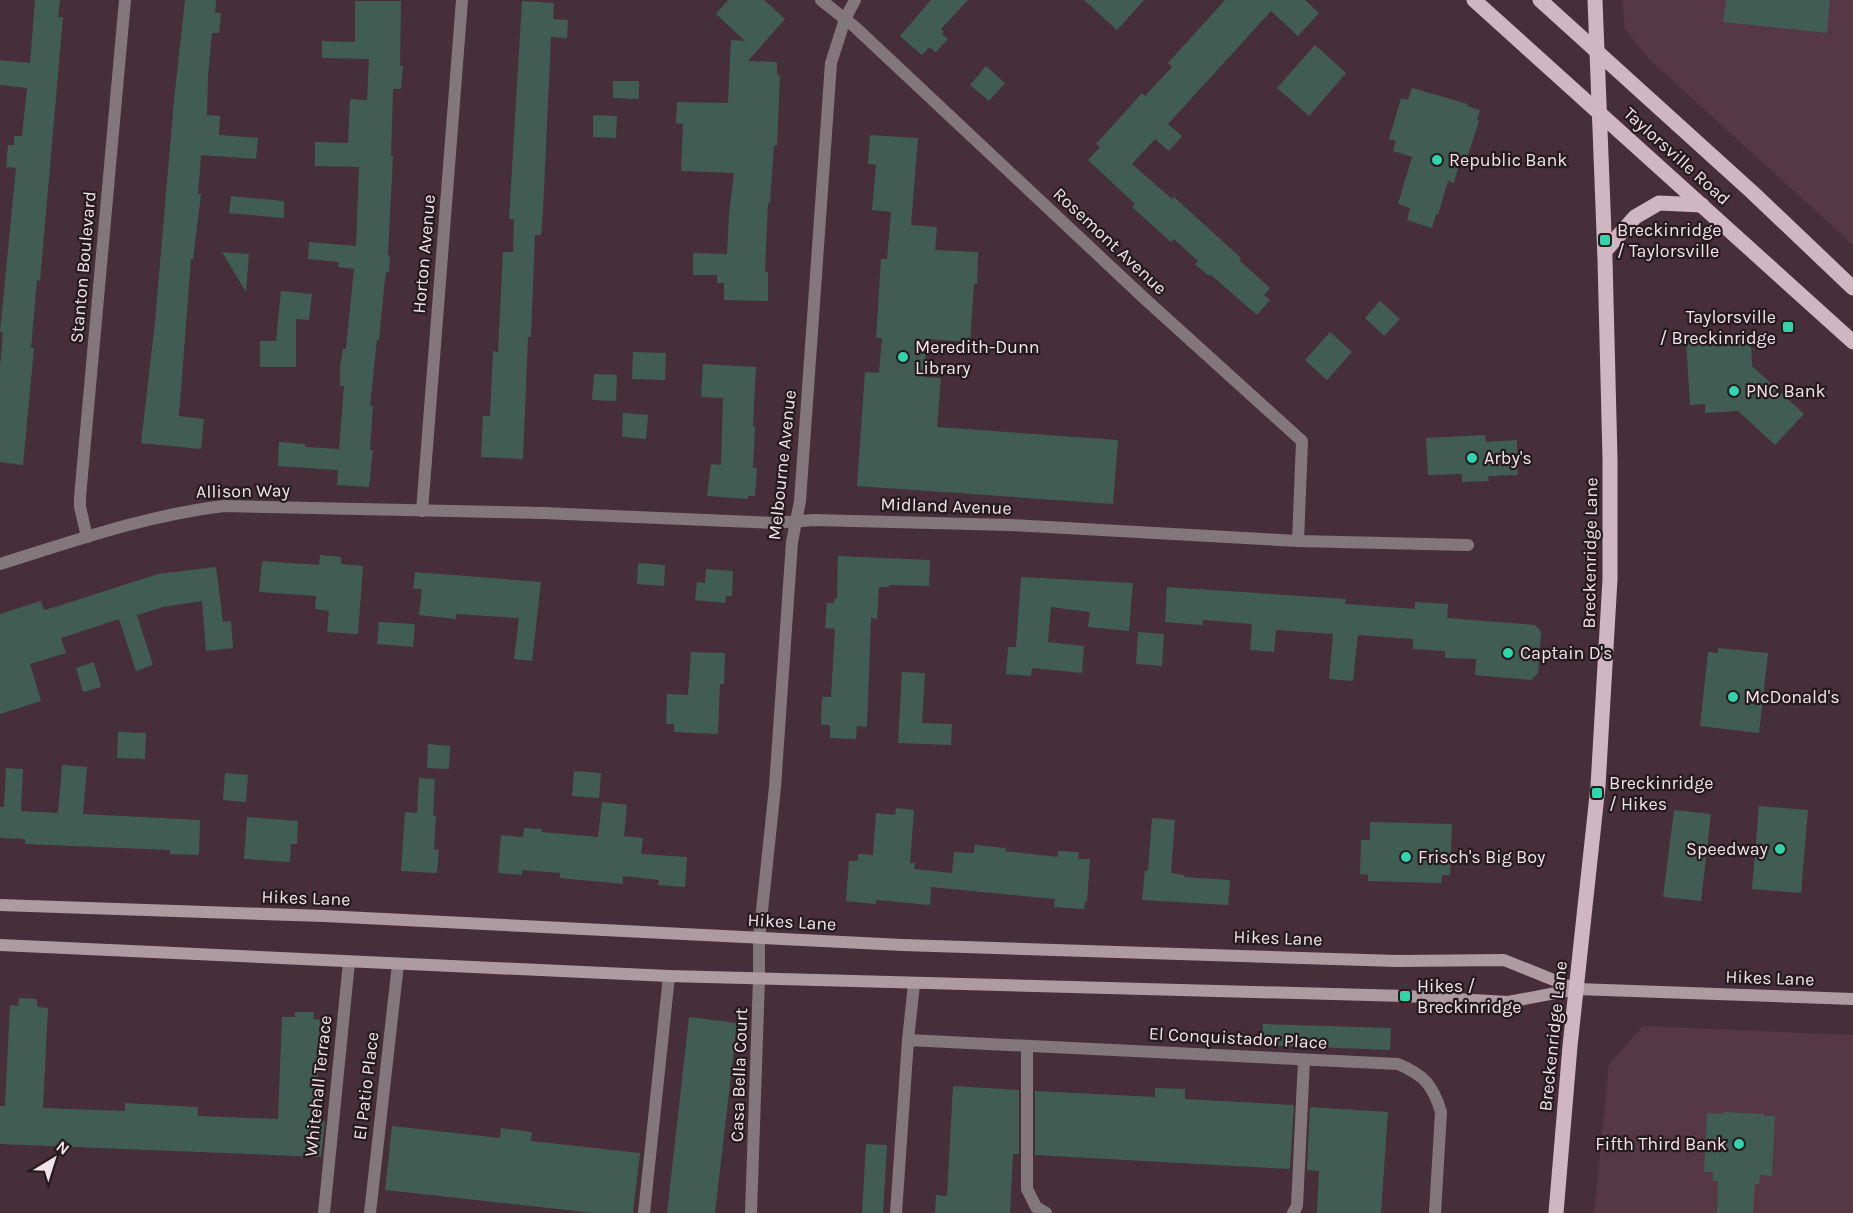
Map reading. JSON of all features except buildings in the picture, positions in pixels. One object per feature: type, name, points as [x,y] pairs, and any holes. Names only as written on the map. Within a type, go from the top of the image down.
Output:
[{"type":"main road","name":"Taylorsville Road","points":[[1474,0],[1853,342]]},
{"type":"main road","name":"Taylorsville Road","points":[[1540,0],[1752,192],[1853,288]]},
{"type":"main road","name":"Breckenridge Lane","points":[[1556,1213],[1570,1046],[1598,786],[1609,604],[1611,459],[1595,0]]},
{"type":"main road","points":[[1605,251],[1635,217],[1659,203],[1702,205]]},
{"type":"main road","name":"Hikes Lane","points":[[0,905],[336,916],[759,939],[1397,961],[1504,960],[1577,989]]},
{"type":"main road","name":"Hikes Lane","points":[[0,945],[669,976],[1405,996],[1508,1002],[1577,989],[1853,999]]},
{"type":"street","name":"Stanton Boulevard","points":[[87,537],[80,497],[125,0]]},
{"type":"street","name":"Horton Avenue","points":[[422,511],[462,0]]},
{"type":"street","name":"Rosemont Avenue","points":[[821,0],[845,19],[1145,299],[1302,441],[1298,541]]},
{"type":"street","name":"Melbourne Avenue","points":[[759,939],[775,788],[792,542],[800,501],[831,63],[845,19],[855,0]]},
{"type":"street","name":"Allison Way","points":[[0,564],[183,511],[224,506],[422,511]]},
{"type":"street","name":"Midland Avenue","points":[[422,511],[774,523],[814,520],[1011,525],[1298,541],[1468,545]]},
{"type":"street","name":"Casa Bella Court","points":[[751,1213],[759,939]]},
{"type":"street","name":"Whitehall Terrace","points":[[324,1213],[349,962]]},
{"type":"street","name":"El Patio Place","points":[[370,1213],[398,964]]},
{"type":"street","points":[[644,1213],[669,976]]},
{"type":"street","points":[[896,1213],[914,984]]},
{"type":"street","name":"El Conquistador Place","points":[[908,1040],[1398,1065],[1414,1071],[1427,1082],[1436,1096],[1441,1112],[1435,1213]]},
{"type":"street","points":[[1027,1046],[1027,1189],[1036,1207],[1046,1213]]},
{"type":"street","points":[[1293,1213],[1297,1206],[1304,1060]]},
{"type":"shaded area","points":[[1622,0],[1853,0],[1853,245],[1648,58],[1625,29]]},
{"type":"shaded area","points":[[1643,1026],[1853,1035],[1853,1213],[1594,1213],[1609,1064]]},
{"type":"place","name":"Republic Bank","points":[[1437,160]]},
{"type":"place","name":"Breckinridge / Taylorsville","points":[[1605,240]]},
{"type":"place","name":"Taylorsville / Breckinridge","points":[[1788,327]]},
{"type":"place","name":"Meredith-Dunn Library","points":[[903,357]]},
{"type":"place","name":"PNC Bank","points":[[1734,391]]},
{"type":"place","name":"Arby's","points":[[1472,458]]},
{"type":"place","name":"Captain D's","points":[[1508,653]]},
{"type":"place","name":"McDonald's","points":[[1733,697]]},
{"type":"place","name":"Breckinridge / Hikes","points":[[1597,793]]},
{"type":"place","name":"Speedway","points":[[1780,849]]},
{"type":"place","name":"Frisch's Big Boy","points":[[1406,857]]},
{"type":"place","name":"Hikes / Breckinridge","points":[[1405,996]]},
{"type":"place","name":"Fifth Third Bank","points":[[1739,1144]]}]
